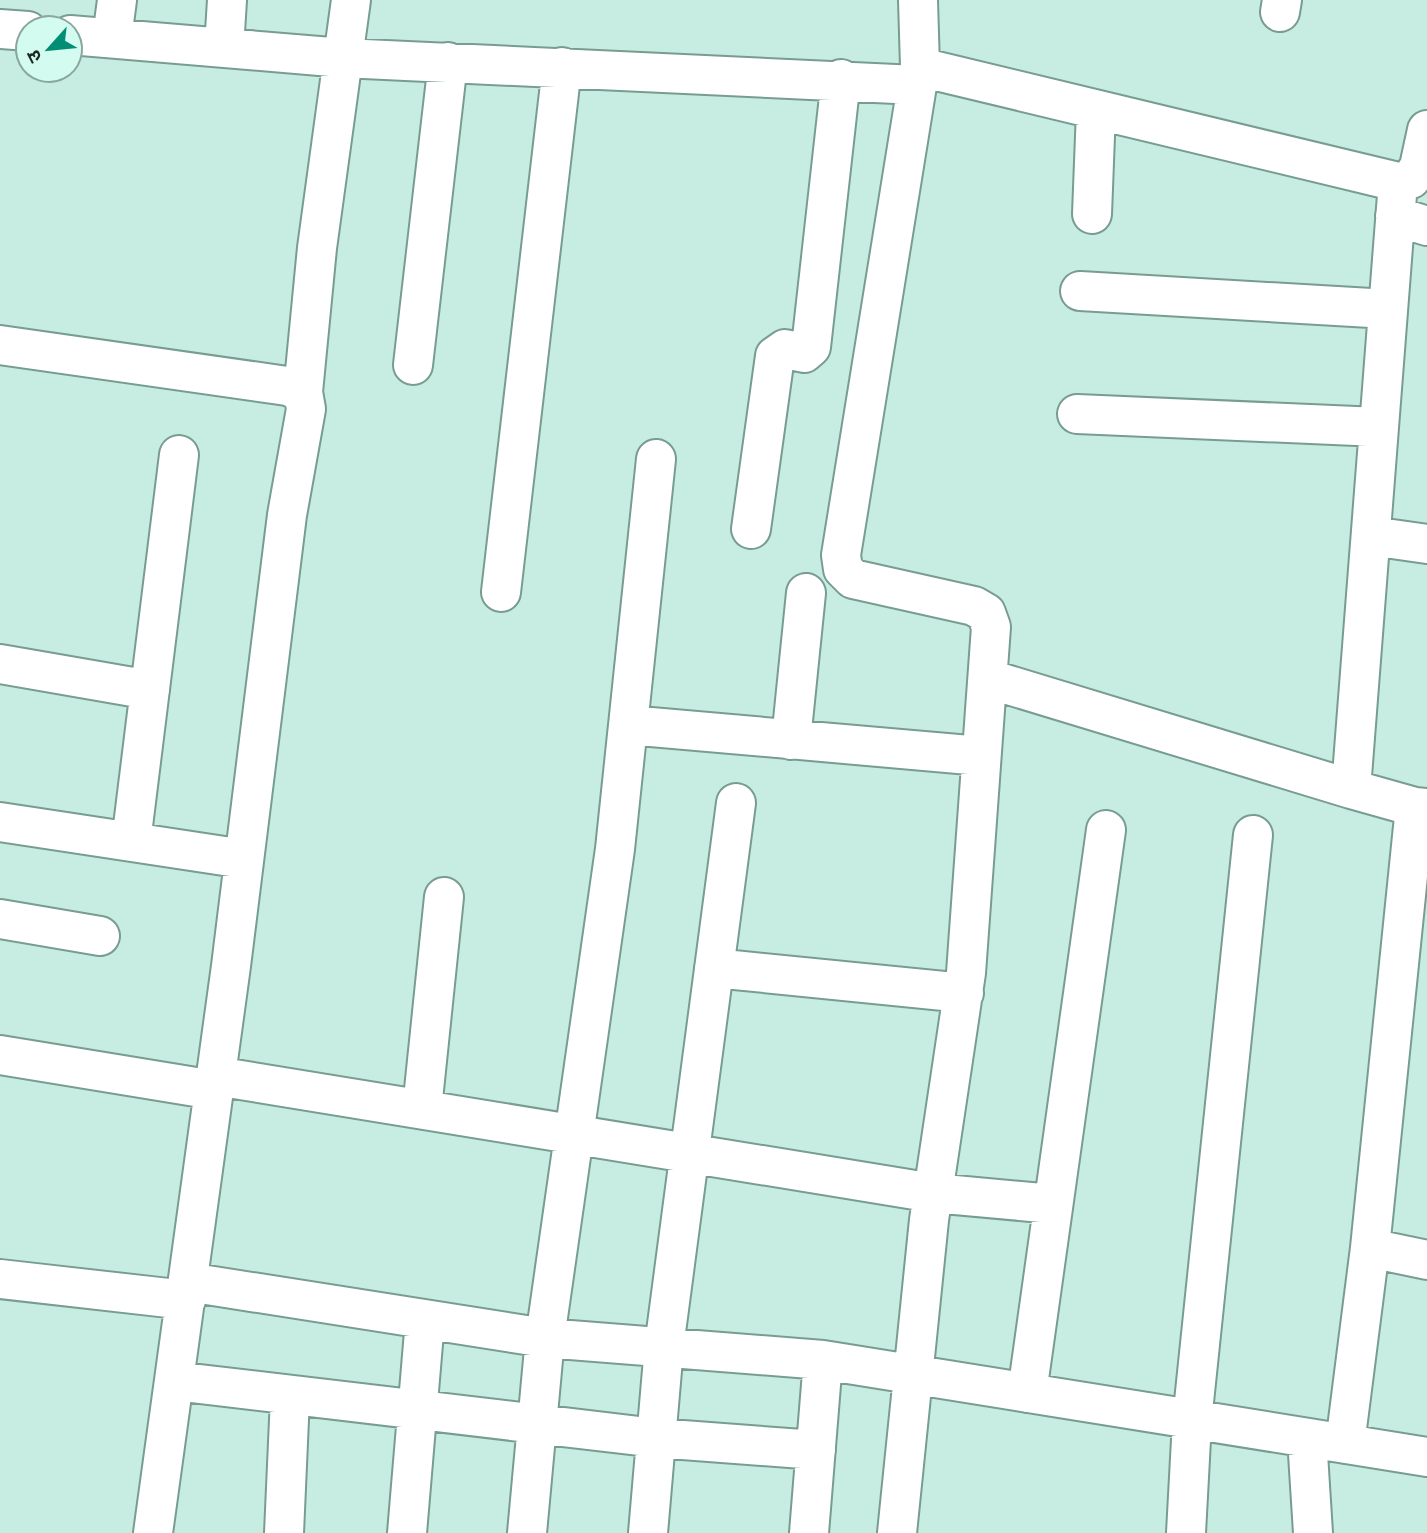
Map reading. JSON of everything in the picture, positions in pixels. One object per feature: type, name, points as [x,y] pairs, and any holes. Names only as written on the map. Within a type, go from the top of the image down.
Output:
[{"type":"street","points":[[112,38],[117,0]]},
{"type":"street","points":[[225,48],[227,0]]},
{"type":"street","points":[[153,1533],[215,1083],[287,516],[306,409],[303,392],[317,248],[351,0]]},
{"type":"street","points":[[897,1533],[933,1193],[964,993],[991,627],[986,613],[974,606],[853,579],[843,569],[841,555],[919,76],[918,0]]},
{"type":"street","points":[[84,36],[343,58],[841,79],[919,76],[1096,110],[1406,208]]},
{"type":"street","points":[[413,365],[448,62]]},
{"type":"street","points":[[501,592],[562,67]]},
{"type":"street","points":[[751,529],[775,356],[785,349],[804,353],[811,348],[841,79]]},
{"type":"street","points":[[1092,214],[1096,110]]},
{"type":"street","points":[[1351,789],[1388,309],[1411,179],[1419,167],[1427,130]]},
{"type":"street","points":[[1080,291],[1388,309]]},
{"type":"street","points":[[0,345],[287,386],[303,392]]},
{"type":"street","points":[[1077,414],[1379,427]]},
{"type":"street","points":[[131,842],[179,455]]},
{"type":"street","points":[[527,1533],[545,1338],[615,849],[656,459]]},
{"type":"street","points":[[1371,536],[1427,544]]},
{"type":"street","points":[[791,740],[806,593]]},
{"type":"street","points":[[0,664],[150,690]]},
{"type":"street","points":[[989,679],[1351,789],[1421,807],[1345,1444]]},
{"type":"street","points":[[628,725],[981,756]]},
{"type":"street","points":[[648,1533],[664,1348],[736,803]]},
{"type":"street","points":[[0,822],[244,859]]},
{"type":"street","points":[[1027,1393],[1106,830]]},
{"type":"street","points":[[1186,1533],[1192,1421],[1254,835]]},
{"type":"street","points":[[422,1109],[444,897]]},
{"type":"street","points":[[0,919],[100,936]]},
{"type":"street","points":[[714,968],[964,993]]},
{"type":"street","points":[[0,1055],[422,1109],[933,1193],[1053,1204]]},
{"type":"street","points":[[1370,1248],[1427,1260]]},
{"type":"street","points":[[0,1279],[187,1291],[425,1320],[545,1338],[822,1360],[1345,1444],[1426,1462]]},
{"type":"street","points":[[407,1533],[425,1320]]},
{"type":"street","points":[[809,1533],[822,1360]]},
{"type":"street","points":[[174,1381],[290,1397],[537,1422],[656,1438],[816,1450]]},
{"type":"street","points":[[284,1533],[290,1397]]},
{"type":"street","points":[[1307,1438],[1313,1533]]}]
